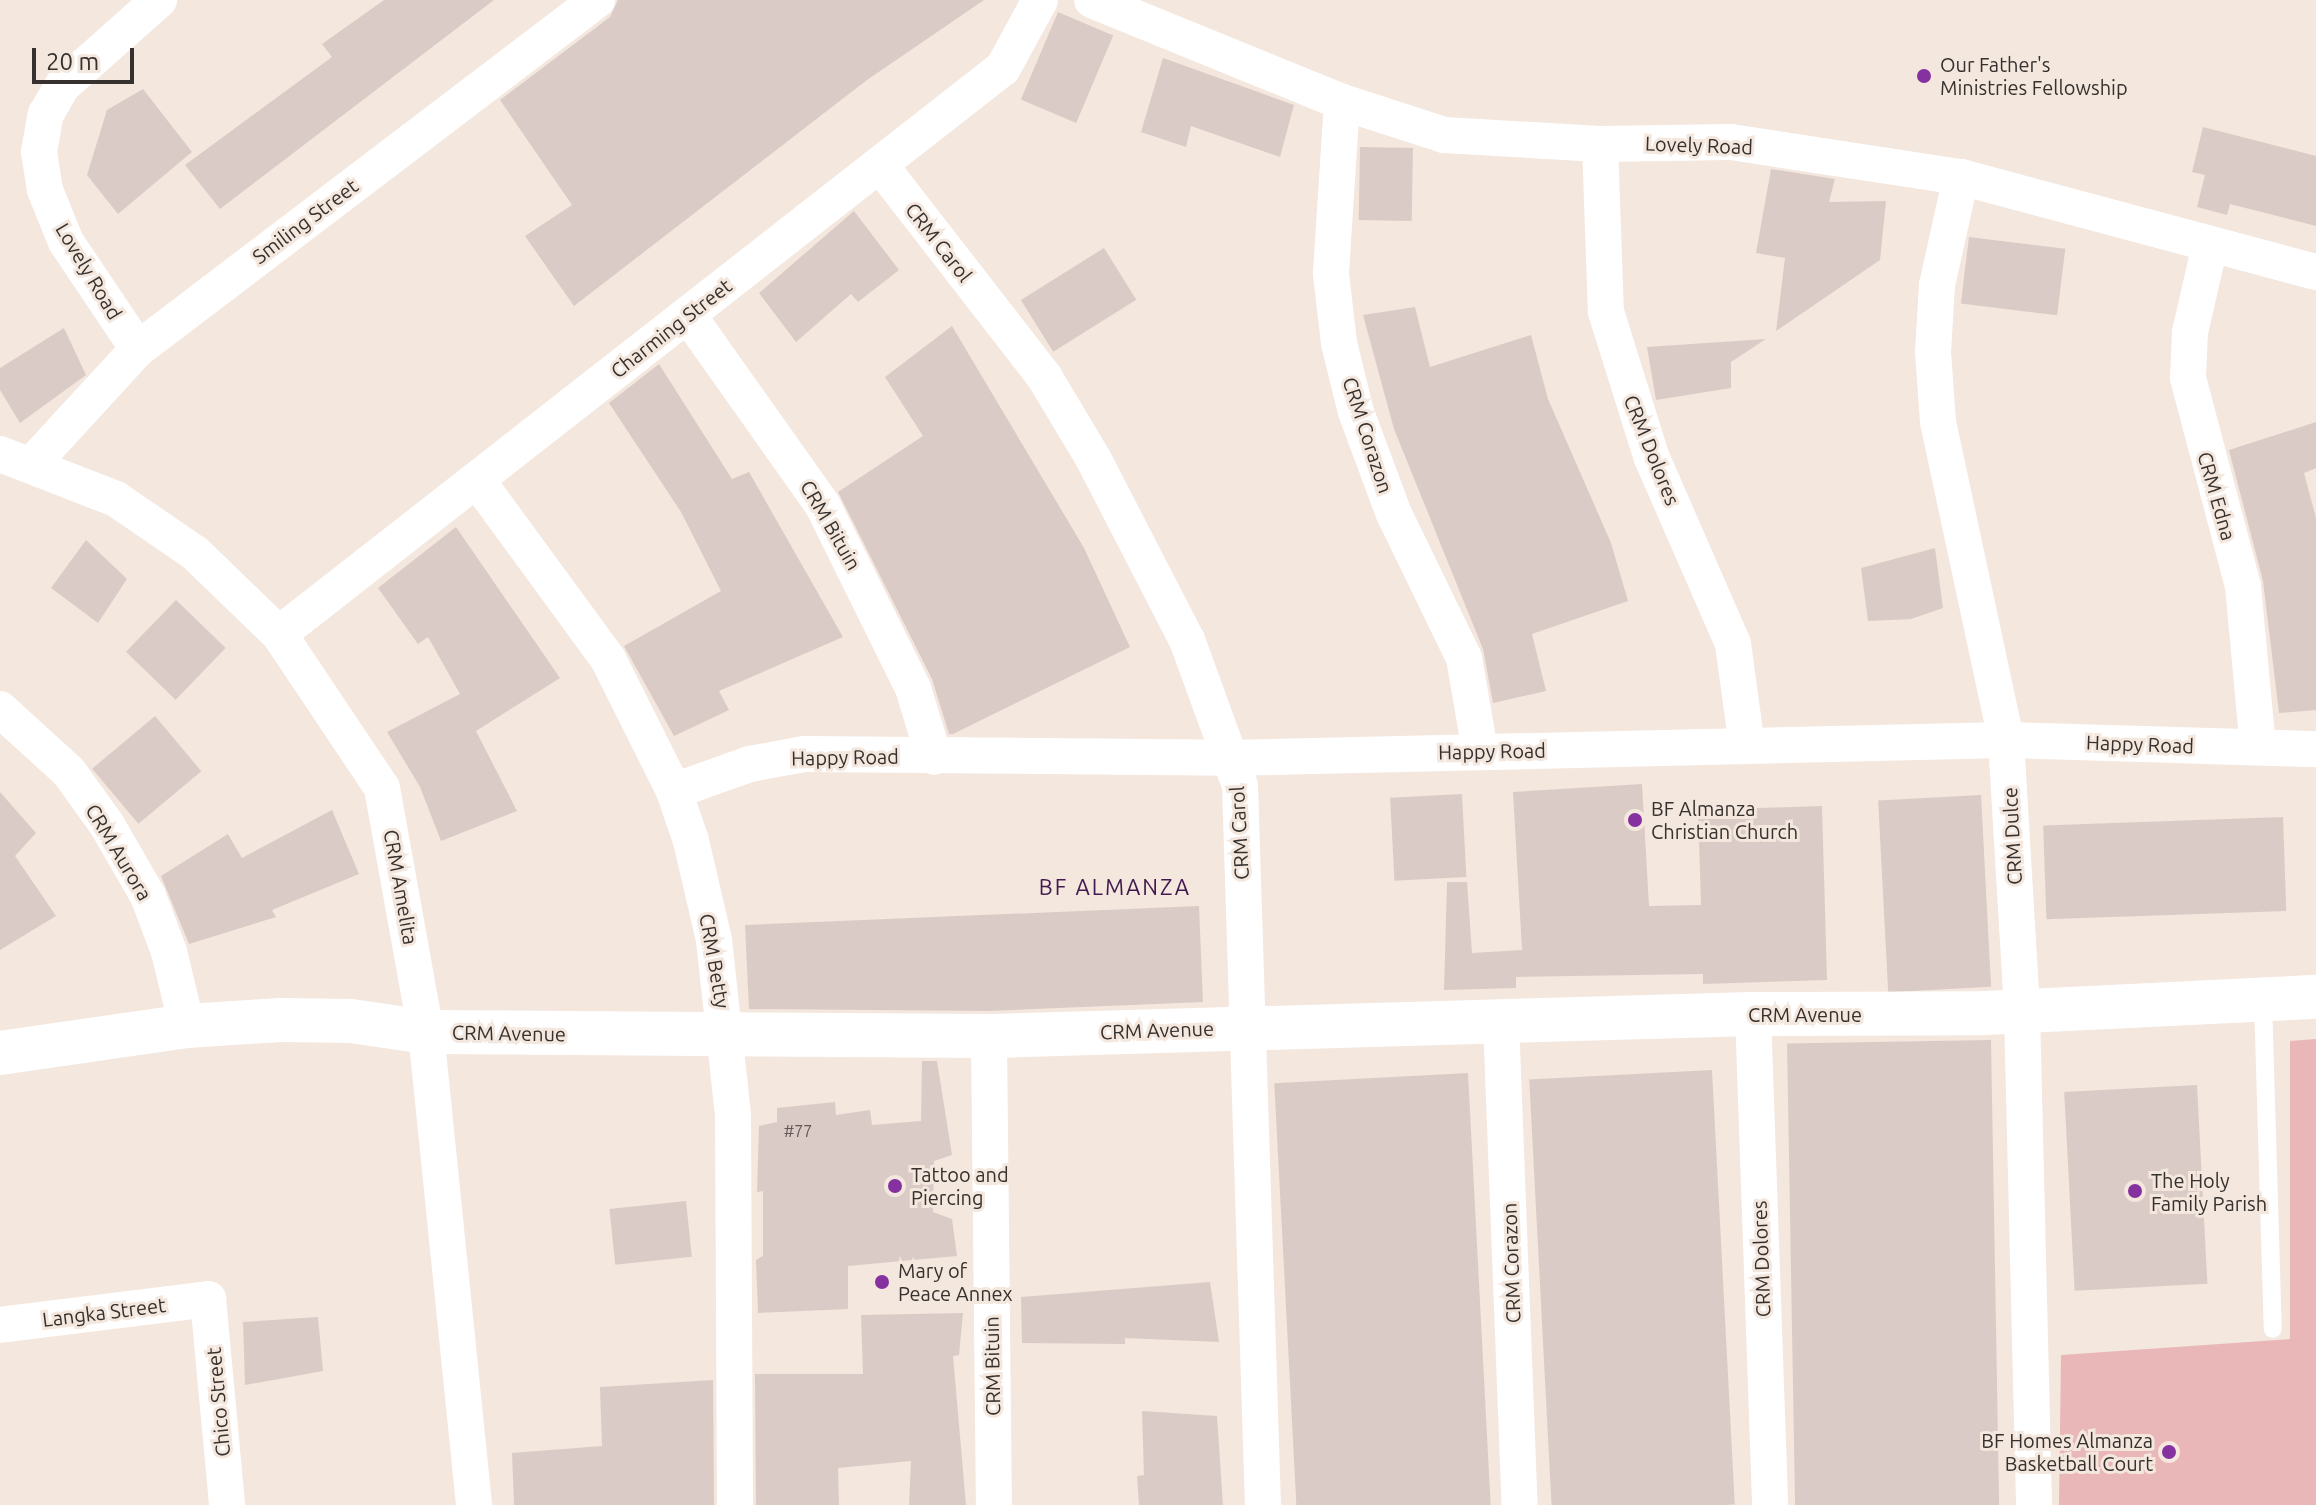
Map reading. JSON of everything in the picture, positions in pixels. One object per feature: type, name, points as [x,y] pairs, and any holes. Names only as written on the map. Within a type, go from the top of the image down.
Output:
[{"type":"street","name":"Lovely Road","points":[[138,349],[66,242],[45,190],[39,152],[46,114],[62,86],[159,0]]},
{"type":"street","name":"Smiling Street","points":[[16,459],[138,349],[597,0]]},
{"type":"street","name":"Charming Street","points":[[279,634],[1003,68],[1040,0]]},
{"type":"street","name":"Lovely Road","points":[[1092,0],[1342,102],[1444,135],[1600,144],[1731,142],[1961,177],[2316,272]]},
{"type":"street","name":"CRM Corazon","points":[[1342,102],[1331,274],[1339,343],[1356,412],[1394,514],[1464,658],[1480,751]]},
{"type":"street","name":"CRM Dolores","points":[[1600,144],[1606,312],[1651,456],[1733,644],[1747,746]]},
{"type":"street","name":"CRM Carol","points":[[880,165],[1045,378],[1094,460],[1187,640],[1240,786],[1263,1505]]},
{"type":"street","name":"CRM Dulce","points":[[1961,177],[1937,285],[1933,352],[1937,408],[2006,740],[2022,1012],[2034,1505]]},
{"type":"street","name":"CRM Edna","points":[[2210,245],[2190,332],[2188,378],[2243,586],[2258,747]]},
{"type":"street","name":"CRM Bituin","points":[[688,315],[823,506],[913,688],[934,757]]},
{"type":"street","name":"CRM Amelita","points":[[16,459],[116,499],[195,553],[279,634],[382,788],[426,1032],[474,1505]]},
{"type":"street","name":"CRM Betty","points":[[477,480],[608,659],[674,791],[714,940],[727,1036],[733,1116],[735,1505]]},
{"type":"street","name":"CRM Aurora","points":[[0,709],[69,772],[107,825],[148,896],[169,952],[187,1026]]},
{"type":"street","name":"Happy Road","points":[[674,791],[750,764],[804,754],[1230,758],[2006,740],[2316,749]]},
{"type":"street","name":"CRM Avenue","points":[[0,1053],[187,1026],[351,1021],[426,1032],[989,1036],[1753,1014],[2022,1012],[2316,997]]},
{"type":"street","name":"CRM Dolores","points":[[1753,1014],[1770,1505]]},
{"type":"street","name":"CRM Corazon","points":[[1501,1021],[1520,1505]]},
{"type":"street","name":"CRM Bituin","points":[[989,1036],[994,1505]]},
{"type":"street","name":"Langka Street","points":[[0,1325],[208,1299]]},
{"type":"street","name":"Chico Street","points":[[208,1299],[227,1505]]},
{"type":"lane","points":[[2263,1000],[2273,1329]]},
{"type":"shaded area","points":[[2316,1039],[2316,1505],[2059,1505],[2061,1355],[2290,1339],[2290,1041]]},
{"type":"building","points":[[384,0],[494,0],[220,209],[185,165],[332,57],[322,44]]},
{"type":"building","points":[[618,0],[984,0],[867,80],[574,306],[525,236],[572,205],[500,100],[610,17]]},
{"type":"building","points":[[1058,12],[1113,35],[1076,123],[1021,99]]},
{"type":"building","points":[[1163,58],[1294,105],[1280,157],[1191,126],[1186,147],[1141,132]]},
{"type":"building","points":[[143,89],[192,152],[118,214],[87,175],[107,110]]},
{"type":"building","points":[[2203,127],[2316,156],[2316,226],[2230,204],[2227,215],[2197,207],[2205,175],[2192,172]]},
{"type":"building","points":[[1360,147],[1413,148],[1412,221],[1359,220]]},
{"type":"building","points":[[1771,169],[1835,179],[1829,202],[1886,201],[1880,260],[1776,331],[1785,258],[1756,253]]},
{"type":"building","points":[[854,211],[899,270],[858,302],[851,294],[796,342],[759,293]]},
{"type":"building","points":[[1969,237],[2065,249],[2057,315],[1961,304]]},
{"type":"building","points":[[1104,248],[1136,300],[1053,352],[1021,300]]},
{"type":"building","points":[[1415,307],[1430,367],[1531,335],[1548,399],[1611,543],[1628,601],[1532,634],[1546,691],[1493,703],[1483,649],[1394,429],[1363,315]]},
{"type":"building","points":[[952,326],[1084,548],[1130,647],[949,734],[932,679],[838,492],[923,436],[885,377]]},
{"type":"building","points":[[64,328],[86,375],[20,423],[0,390],[0,368]]},
{"type":"building","points":[[1766,339],[1731,362],[1731,388],[1656,400],[1647,347]]},
{"type":"building","points":[[659,364],[732,479],[749,472],[843,637],[719,691],[729,710],[674,736],[624,646],[721,591],[681,512],[609,403]]},
{"type":"building","points":[[2316,422],[2316,468],[2304,473],[2316,518],[2316,710],[2279,713],[2263,581],[2229,450]]},
{"type":"building","points":[[456,527],[560,678],[476,731],[517,811],[441,841],[420,787],[387,732],[460,694],[428,637],[418,644],[378,588]]},
{"type":"building","points":[[86,540],[127,579],[98,623],[51,588]]},
{"type":"building","points":[[1935,548],[1943,608],[1911,619],[1868,621],[1861,568]]},
{"type":"building","points":[[176,600],[226,648],[176,700],[126,652]]},
{"type":"building","points":[[155,716],[201,771],[138,824],[92,769]]},
{"type":"building","points":[[1642,784],[1649,906],[1701,905],[1698,810],[1822,806],[1827,980],[1703,984],[1703,974],[1516,977],[1516,988],[1444,990],[1447,882],[1467,882],[1472,953],[1522,950],[1513,792]]},
{"type":"building","points":[[0,792],[36,833],[15,856],[56,916],[0,950]]},
{"type":"building","points":[[1462,794],[1466,877],[1394,881],[1390,798]]},
{"type":"building","points":[[1981,795],[1991,987],[1888,992],[1878,800]]},
{"type":"building","points":[[332,810],[359,874],[272,910],[276,917],[189,944],[161,876],[228,834],[242,858]]},
{"type":"building","points":[[2283,817],[2286,911],[2046,919],[2043,825]]},
{"type":"building","points":[[1199,906],[1203,1002],[989,1011],[749,1009],[745,925]]},
{"type":"building","points":[[1991,1040],[1999,1505],[1795,1505],[1787,1044]]},
{"type":"building","points":[[922,1061],[937,1061],[952,1155],[934,1161],[933,1212],[952,1219],[957,1256],[848,1266],[848,1309],[758,1313],[756,1260],[763,1256],[763,1191],[757,1192],[759,1126],[777,1122],[777,1108],[835,1102],[836,1115],[870,1110],[872,1125],[921,1121]]},
{"type":"building","points":[[1712,1070],[1735,1504],[1552,1505],[1529,1080]]},
{"type":"building","points":[[1468,1073],[1491,1505],[1296,1505],[1274,1083]]},
{"type":"building","name":"The Holy Family Parish","points":[[2197,1085],[2207,1284],[2075,1291],[2064,1092]]},
{"type":"building","points":[[686,1201],[692,1257],[615,1265],[609,1209]]},
{"type":"building","points":[[1210,1282],[1219,1342],[1125,1338],[1125,1344],[1022,1343],[1021,1297]]},
{"type":"building","points":[[963,1313],[959,1355],[953,1356],[966,1505],[909,1505],[911,1461],[838,1468],[839,1505],[756,1505],[755,1374],[863,1374],[861,1315]]},
{"type":"building","points":[[318,1317],[323,1371],[245,1385],[243,1322]]},
{"type":"building","points":[[713,1380],[714,1505],[514,1505],[512,1453],[602,1446],[600,1387]]},
{"type":"building","points":[[1142,1411],[1217,1416],[1223,1505],[1139,1505],[1137,1476],[1144,1475]]},
{"type":"place","name":"Our Father's Ministries Fellowship","points":[[1924,76]]},
{"type":"place","name":"BF Almanza Christian Church","points":[[1635,820]]},
{"type":"place","name":"Tattoo and Piercing","points":[[895,1186]]},
{"type":"place","name":"The Holy Family Parish","points":[[2135,1191]]},
{"type":"place","name":"Mary of Peace Annex","points":[[882,1282]]},
{"type":"place","name":"BF Homes Almanza Basketball Court","points":[[2169,1452]]},
{"type":"district","name":"BF ALMANZA","points":[[1115,887]]}]
